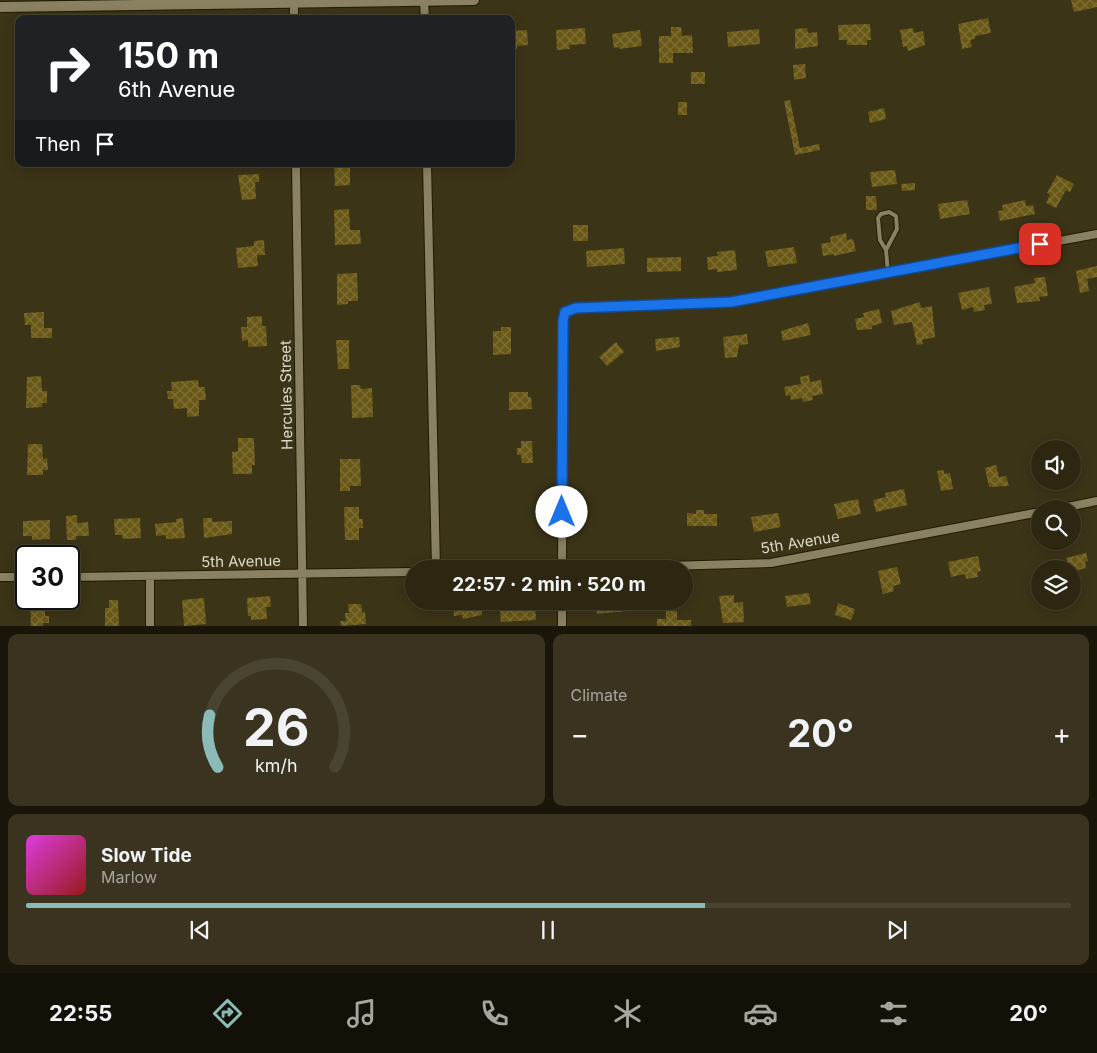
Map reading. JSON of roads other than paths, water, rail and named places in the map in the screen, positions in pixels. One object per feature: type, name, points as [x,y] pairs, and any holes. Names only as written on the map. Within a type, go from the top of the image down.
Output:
[{"type":"street","points":[[0,7],[294,1],[474,0]]},
{"type":"street","points":[[294,1],[294,15]]},
{"type":"street","points":[[424,1],[424,15]]},
{"type":"street","name":"Hercules Street","points":[[296,167],[303,626]]},
{"type":"street","points":[[428,167],[436,560]]},
{"type":"street","points":[[561,560],[563,321],[565,312],[576,308],[731,302],[1097,234]]},
{"type":"street","points":[[1081,504],[1097,501]]},
{"type":"street","name":"5th Avenue","points":[[693,565],[771,563],[1031,514]]},
{"type":"street","name":"5th Avenue","points":[[80,577],[405,572]]},
{"type":"street","points":[[0,577],[15,577]]},
{"type":"street","points":[[150,577],[150,626]]},
{"type":"street","points":[[562,610],[562,626]]},
{"type":"lane","points":[[886,250],[897,229],[896,216],[889,212],[881,214],[878,218],[880,240],[886,250],[888,273]]}]
